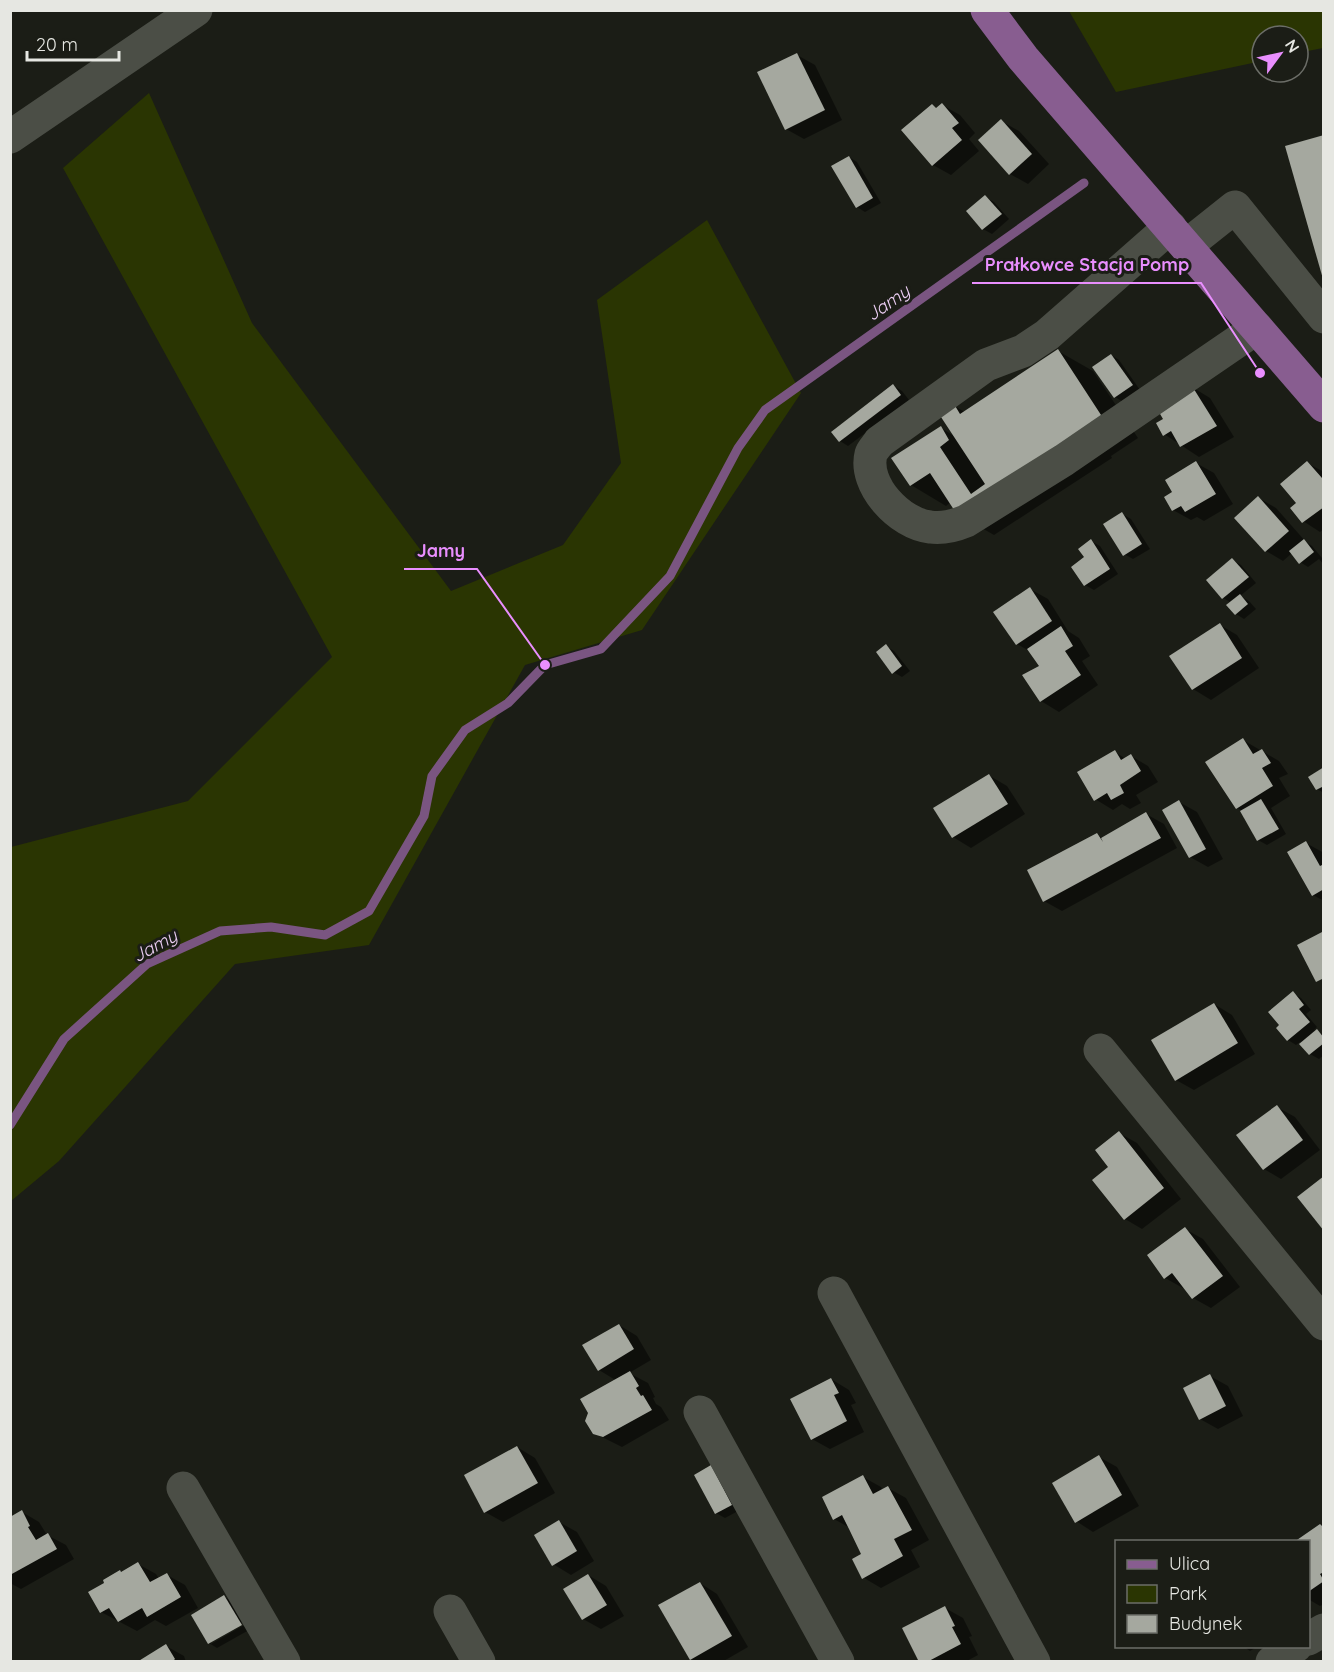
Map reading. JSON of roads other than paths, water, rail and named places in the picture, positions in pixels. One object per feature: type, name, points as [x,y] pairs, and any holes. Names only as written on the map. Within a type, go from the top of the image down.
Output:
[{"type":"main road","points":[[987,10],[1023,58],[1323,406]]},
{"type":"street","points":[[10,137],[196,10]]},
{"type":"street","points":[[1257,328],[1064,460],[952,527],[928,527],[906,518],[879,493],[870,474],[871,452],[879,442],[986,365],[1023,351],[1047,335],[1178,236],[1235,207],[1323,318]]},
{"type":"street","points":[[1100,1050],[1323,1324]]},
{"type":"street","points":[[834,1293],[1034,1662]]},
{"type":"street","points":[[700,1412],[838,1662]]},
{"type":"street","points":[[183,1488],[284,1662]]},
{"type":"street","points":[[450,1611],[479,1662]]},
{"type":"street","points":[[1310,1638],[1323,1630]]},
{"type":"street","points":[[1272,1662],[1294,1648]]},
{"type":"waterway","name":"Jamy","points":[[10,1125],[64,1039],[147,964],[220,931],[271,927],[325,935],[369,911],[424,816],[432,776],[465,730],[508,703],[545,665],[601,649],[670,576],[738,448],[765,410],[1084,183]]},
{"type":"place","name":"Prałkowce Stacja Pomp","points":[[1260,373]]},
{"type":"place","name":"Jamy","points":[[545,665]]}]
